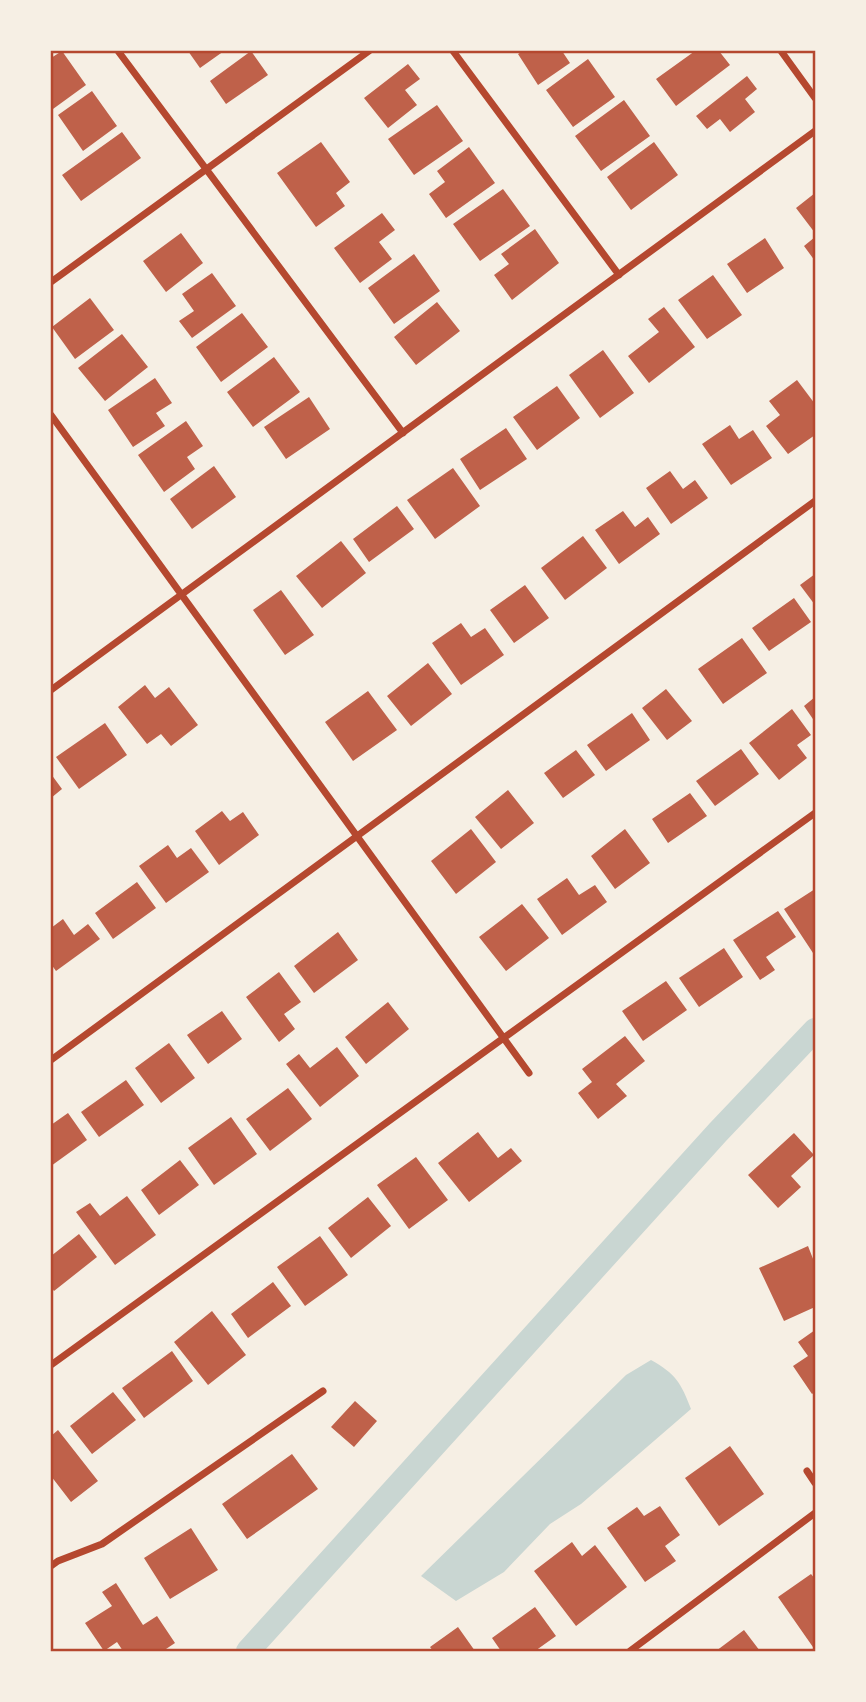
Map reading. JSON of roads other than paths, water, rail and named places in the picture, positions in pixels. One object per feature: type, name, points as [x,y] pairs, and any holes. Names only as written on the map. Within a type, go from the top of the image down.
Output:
[{"type":"street","points":[[118,51],[403,433]]},
{"type":"street","points":[[51,282],[369,51]]},
{"type":"street","points":[[453,51],[619,275]]},
{"type":"street","points":[[781,51],[815,98]]},
{"type":"street","points":[[51,690],[815,131]]},
{"type":"street","points":[[51,415],[528,1073]]},
{"type":"street","points":[[51,1060],[815,501]]},
{"type":"street","points":[[51,1365],[815,813]]},
{"type":"street","points":[[51,1566],[102,1544],[323,1391]]},
{"type":"street","points":[[807,1471],[815,1483]]},
{"type":"street","points":[[629,1651],[815,1513]]},
{"type":"waterway","points":[[248,1651],[718,1132],[815,1030]]}]
